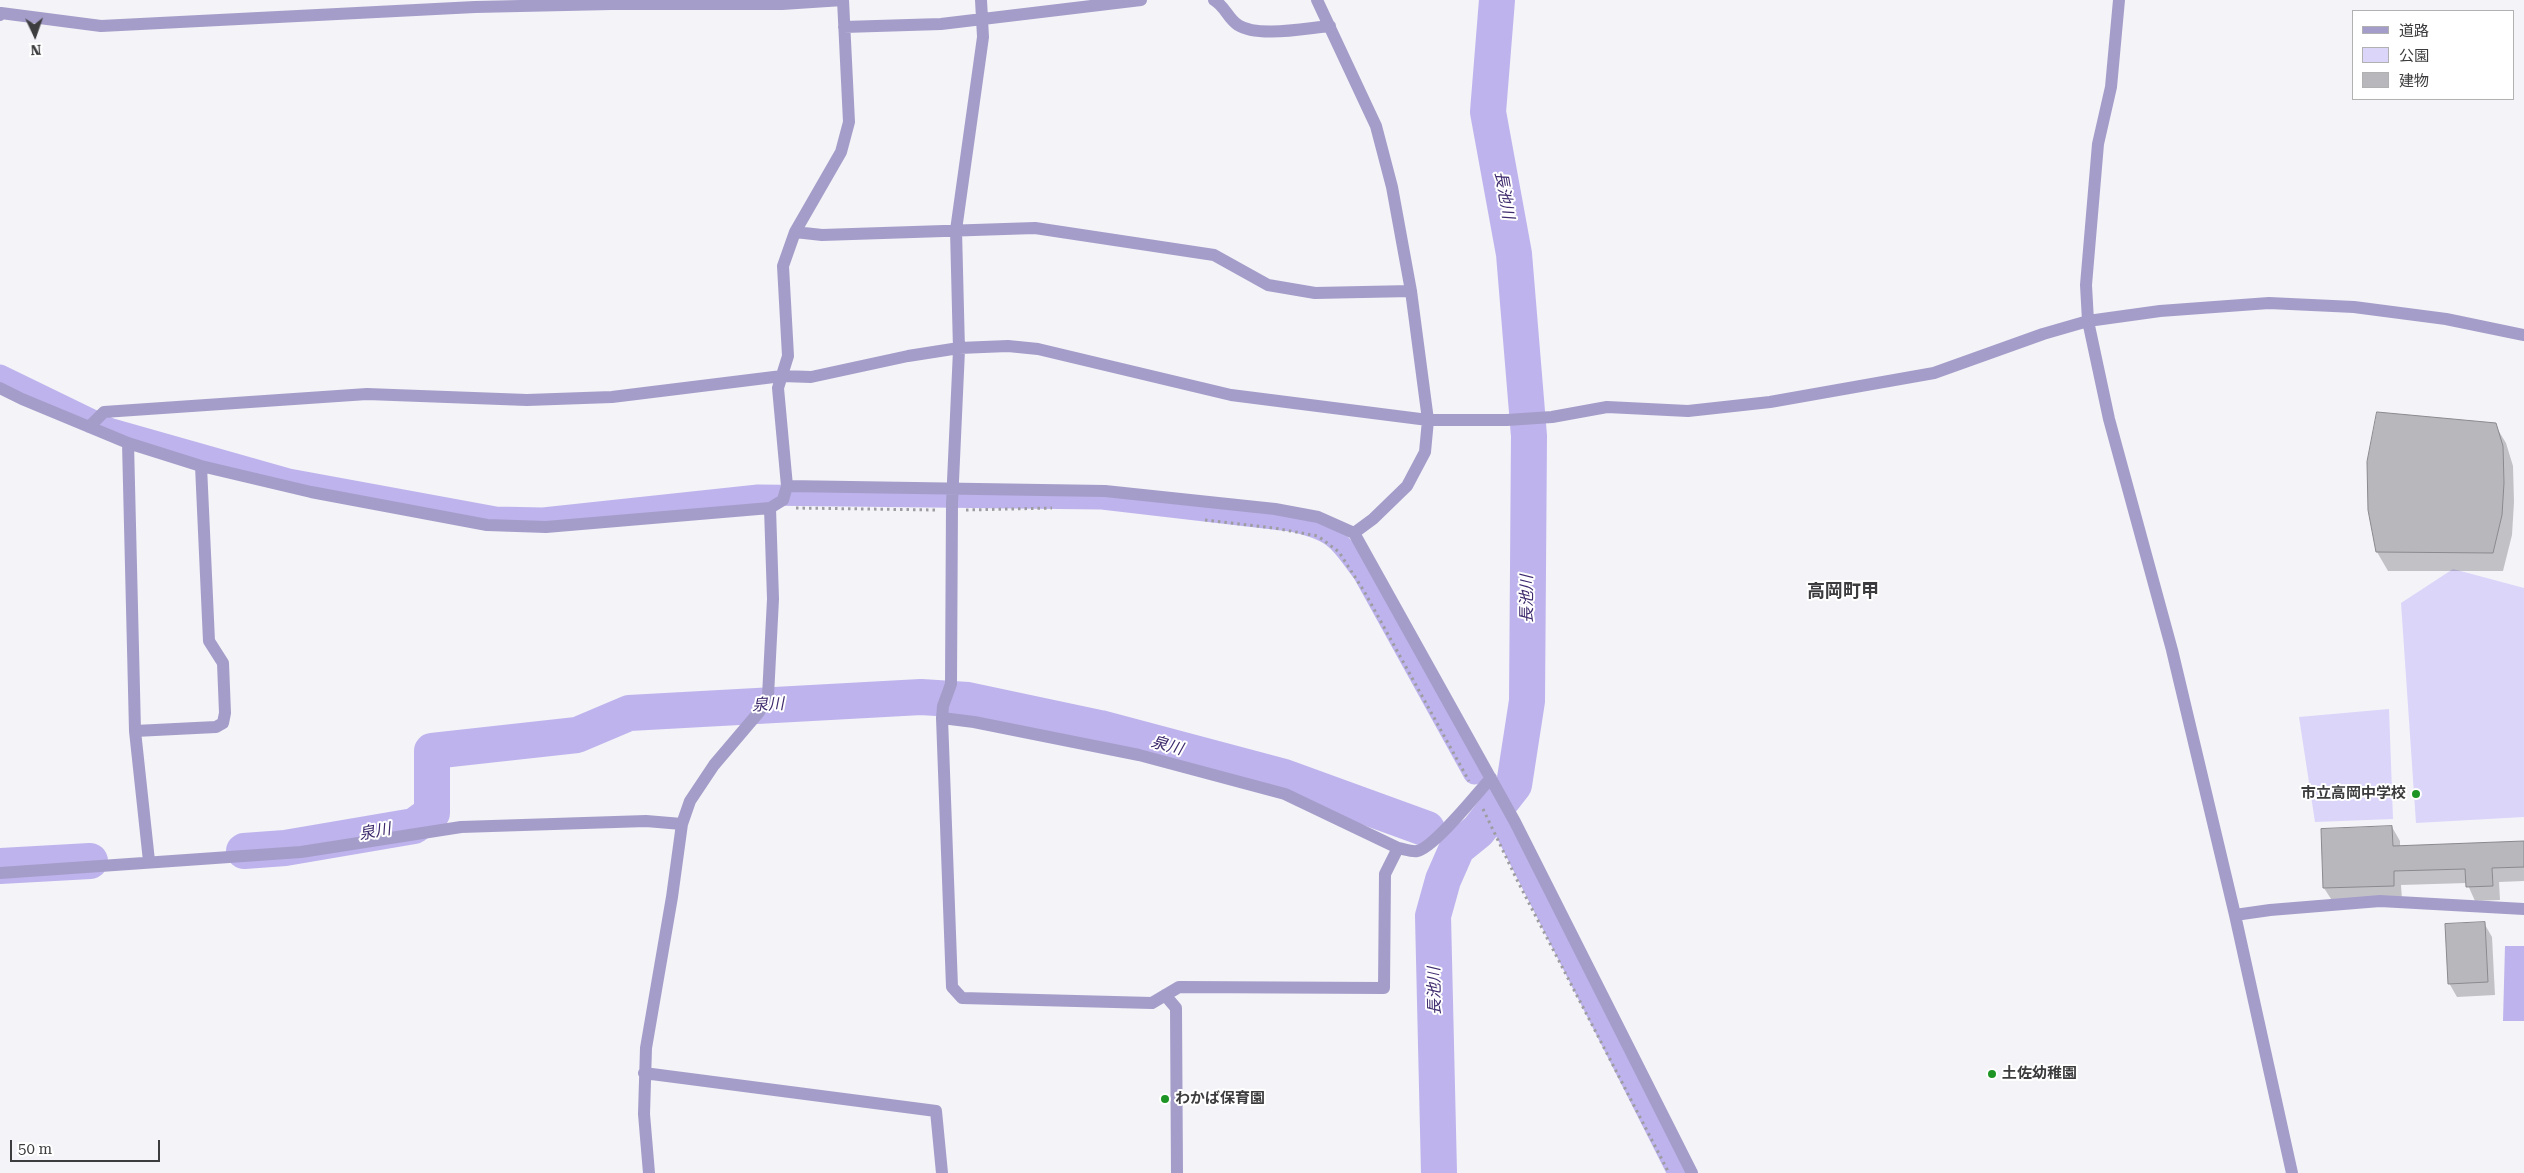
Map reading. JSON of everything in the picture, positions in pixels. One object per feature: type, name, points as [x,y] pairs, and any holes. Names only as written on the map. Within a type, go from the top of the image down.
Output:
[{"type":"street","points":[[0,15],[1,13],[101,26],[475,7],[611,4],[782,4],[843,0],[849,122],[841,152],[795,232],[784,266],[788,356],[778,388],[785,492],[770,508],[546,527],[487,525],[312,492],[200,466],[128,443],[89,428],[0,388]]},
{"type":"street","points":[[980,0],[983,37],[956,230],[959,348],[953,498],[950,690],[942,712],[952,987],[962,998],[1152,1002],[1179,987],[1384,988],[1385,874],[1398,848]]},
{"type":"street","points":[[844,27],[941,24],[1141,0]]},
{"type":"street","points":[[1214,0],[1219,3],[1236,24],[1252,32],[1330,26]]},
{"type":"street","points":[[1317,0],[1376,126],[1392,187],[1410,291],[1428,420],[1425,452],[1407,486],[1373,519],[1354,533]]},
{"type":"street","points":[[2119,0],[2112,87],[2098,144],[2086,285],[2088,321],[2109,420],[2172,650],[2235,915],[2292,1173]]},
{"type":"street","points":[[795,232],[822,235],[1035,228],[1214,255],[1268,285],[1315,293],[1410,291]]},
{"type":"street","points":[[89,428],[104,412],[367,394],[526,400],[612,397],[782,376],[811,377],[908,356],[959,348],[1008,346],[1038,349],[1231,395],[1428,420],[1507,420],[1552,417],[1607,408],[1688,411],[1799,397],[1934,373],[2043,334],[2088,321],[2160,311],[2269,303],[2354,307],[2446,319],[2524,335]]},
{"type":"street","points":[[128,443],[135,732],[149,862]]},
{"type":"street","points":[[135,732],[216,727],[223,722],[225,714],[223,663],[209,641],[200,466]]},
{"type":"street","points":[[785,492],[953,498],[1105,491],[1275,509],[1318,517],[1354,533],[1515,822],[1692,1173]]},
{"type":"street","points":[[649,1173],[644,1114],[646,1048],[672,897],[682,824],[690,801],[714,765],[759,712],[768,696],[773,599],[770,508]]},
{"type":"street","points":[[942,712],[983,724],[1139,755],[1285,794],[1398,848],[1417,851],[1428,846],[1477,795],[1494,783]]},
{"type":"street","points":[[0,873],[301,852],[461,827],[646,822],[682,824]]},
{"type":"street","points":[[2235,915],[2270,910],[2380,901],[2524,909]]},
{"type":"street","points":[[1165,995],[1176,1008],[1177,1173]]},
{"type":"street","points":[[644,1073],[936,1111],[942,1173]]},
{"type":"path","points":[[770,508],[953,498],[1056,508]]},
{"type":"path","points":[[1200,519],[1274,528],[1318,536],[1339,552],[1364,591],[1477,795],[1518,882],[1669,1173]]},
{"type":"green space","points":[[2453,569],[2524,588],[2524,817],[2416,823],[2401,603]]},
{"type":"green space","points":[[2389,709],[2393,819],[2315,822],[2299,717]]},
{"type":"shaded area","points":[[2505,946],[2524,946],[2524,1021],[2503,1021]]},
{"type":"building","points":[[2377,412],[2496,423],[2503,446],[2504,483],[2502,515],[2493,553],[2376,552],[2368,510],[2367,462]]},
{"type":"building","points":[[2392,826],[2393,846],[2524,841],[2524,867],[2492,868],[2493,886],[2466,887],[2465,869],[2394,871],[2394,886],[2323,888],[2321,829]]},
{"type":"building","points":[[2485,922],[2488,982],[2448,984],[2445,924]]},
{"type":"waterway","name":"長池川","points":[[1439,1173],[1433,916],[1443,880],[1457,848],[1478,831],[1514,785],[1527,701],[1529,436],[1514,254],[1488,112],[1497,0]]},
{"type":"waterway","points":[[0,375],[109,428],[289,479],[496,517],[543,518],[758,495],[1102,499],[1291,521],[1306,525],[1317,528],[1334,538],[1363,573],[1474,774]]},
{"type":"waterway","name":"泉川","points":[[244,851],[285,848],[414,826],[432,813],[432,751],[577,735],[629,713],[921,697],[968,700],[1100,728],[1284,777],[1427,829]]},
{"type":"waterway","points":[[1491,803],[1678,1173]]},
{"type":"waterway","name":"泉川","points":[[0,866],[90,861]]},
{"type":"place","name":"市立高岡中学校","points":[[2416,794]]},
{"type":"place","name":"土佐幼稚園","points":[[1992,1074]]},
{"type":"place","name":"わかば保育園","points":[[1165,1099]]},
{"type":"district","name":"高岡町甲","points":[[1843,592]]}]
